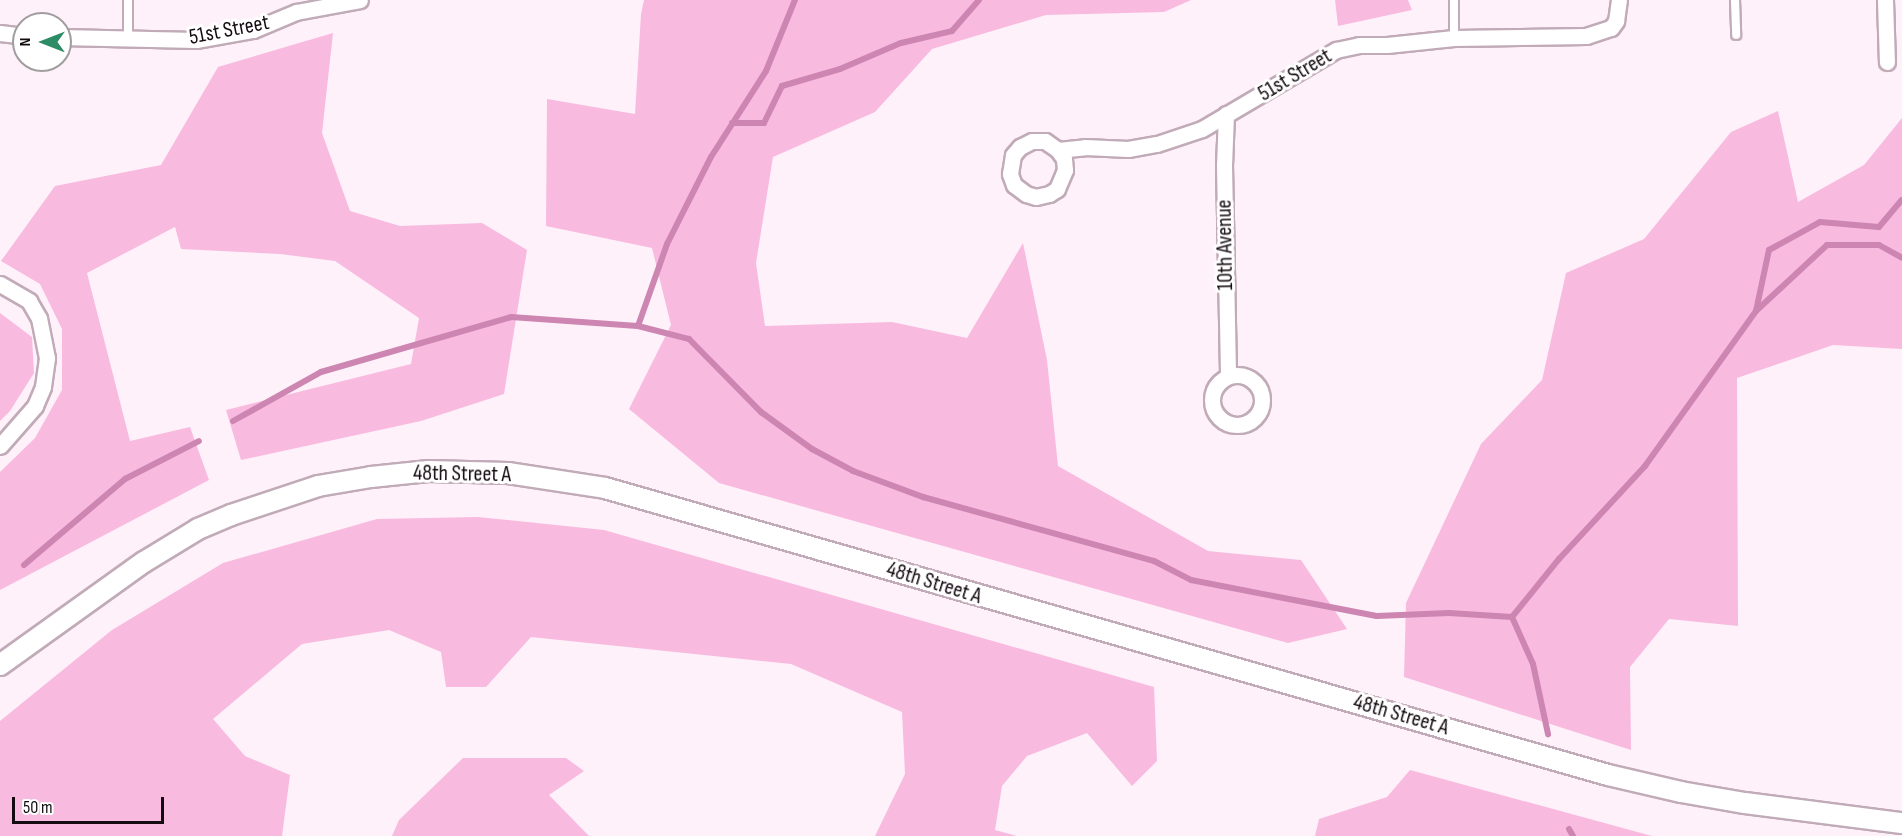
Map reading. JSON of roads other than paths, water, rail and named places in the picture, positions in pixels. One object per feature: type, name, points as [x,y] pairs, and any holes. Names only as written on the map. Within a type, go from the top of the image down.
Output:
[{"type":"street","name":"51st Street","points":[[72,37],[196,40],[253,30],[296,6],[360,0]]},
{"type":"street","name":"51st Street","points":[[1058,150],[1085,147],[1128,149],[1157,144],[1203,129],[1336,50],[1359,45],[1387,45],[1454,38],[1574,37],[1603,32],[1611,28],[1616,21],[1619,0]]},
{"type":"street","points":[[1885,0],[1887,62]]},
{"type":"street","name":"10th Avenue","points":[[1226,114],[1224,177],[1228,376]]},
{"type":"street","points":[[0,284],[29,301],[39,318],[47,357],[43,387],[35,406],[0,446]]},
{"type":"street","name":"48th Street A","points":[[0,665],[144,561],[198,529],[231,515],[318,486],[371,477],[429,471],[508,473],[605,488],[1608,775],[1681,792],[1745,803],[1902,823]]},
{"type":"lane","points":[[128,0],[128,38]]},
{"type":"lane","points":[[1454,0],[1454,38]]},
{"type":"lane","points":[[1735,0],[1736,35]]},
{"type":"waterway","points":[[638,326],[667,244],[711,157],[766,71],[795,0]]},
{"type":"waterway","points":[[732,123],[764,123],[782,86],[840,69],[901,43],[952,31],[979,0]]},
{"type":"waterway","points":[[1756,311],[1769,250],[1820,222],[1879,227],[1902,200]]},
{"type":"waterway","points":[[233,421],[321,372],[511,317],[638,326],[689,339],[761,412],[812,449],[853,471],[923,497],[1154,561],[1191,580],[1377,616],[1449,613],[1512,617],[1559,559],[1645,466],[1756,311],[1827,245],[1879,245],[1902,258]]},
{"type":"waterway","points":[[24,565],[125,479],[199,441]]},
{"type":"waterway","points":[[1512,617],[1533,664],[1548,734]]},
{"type":"waterway","points":[[1569,829],[1573,836]]}]
